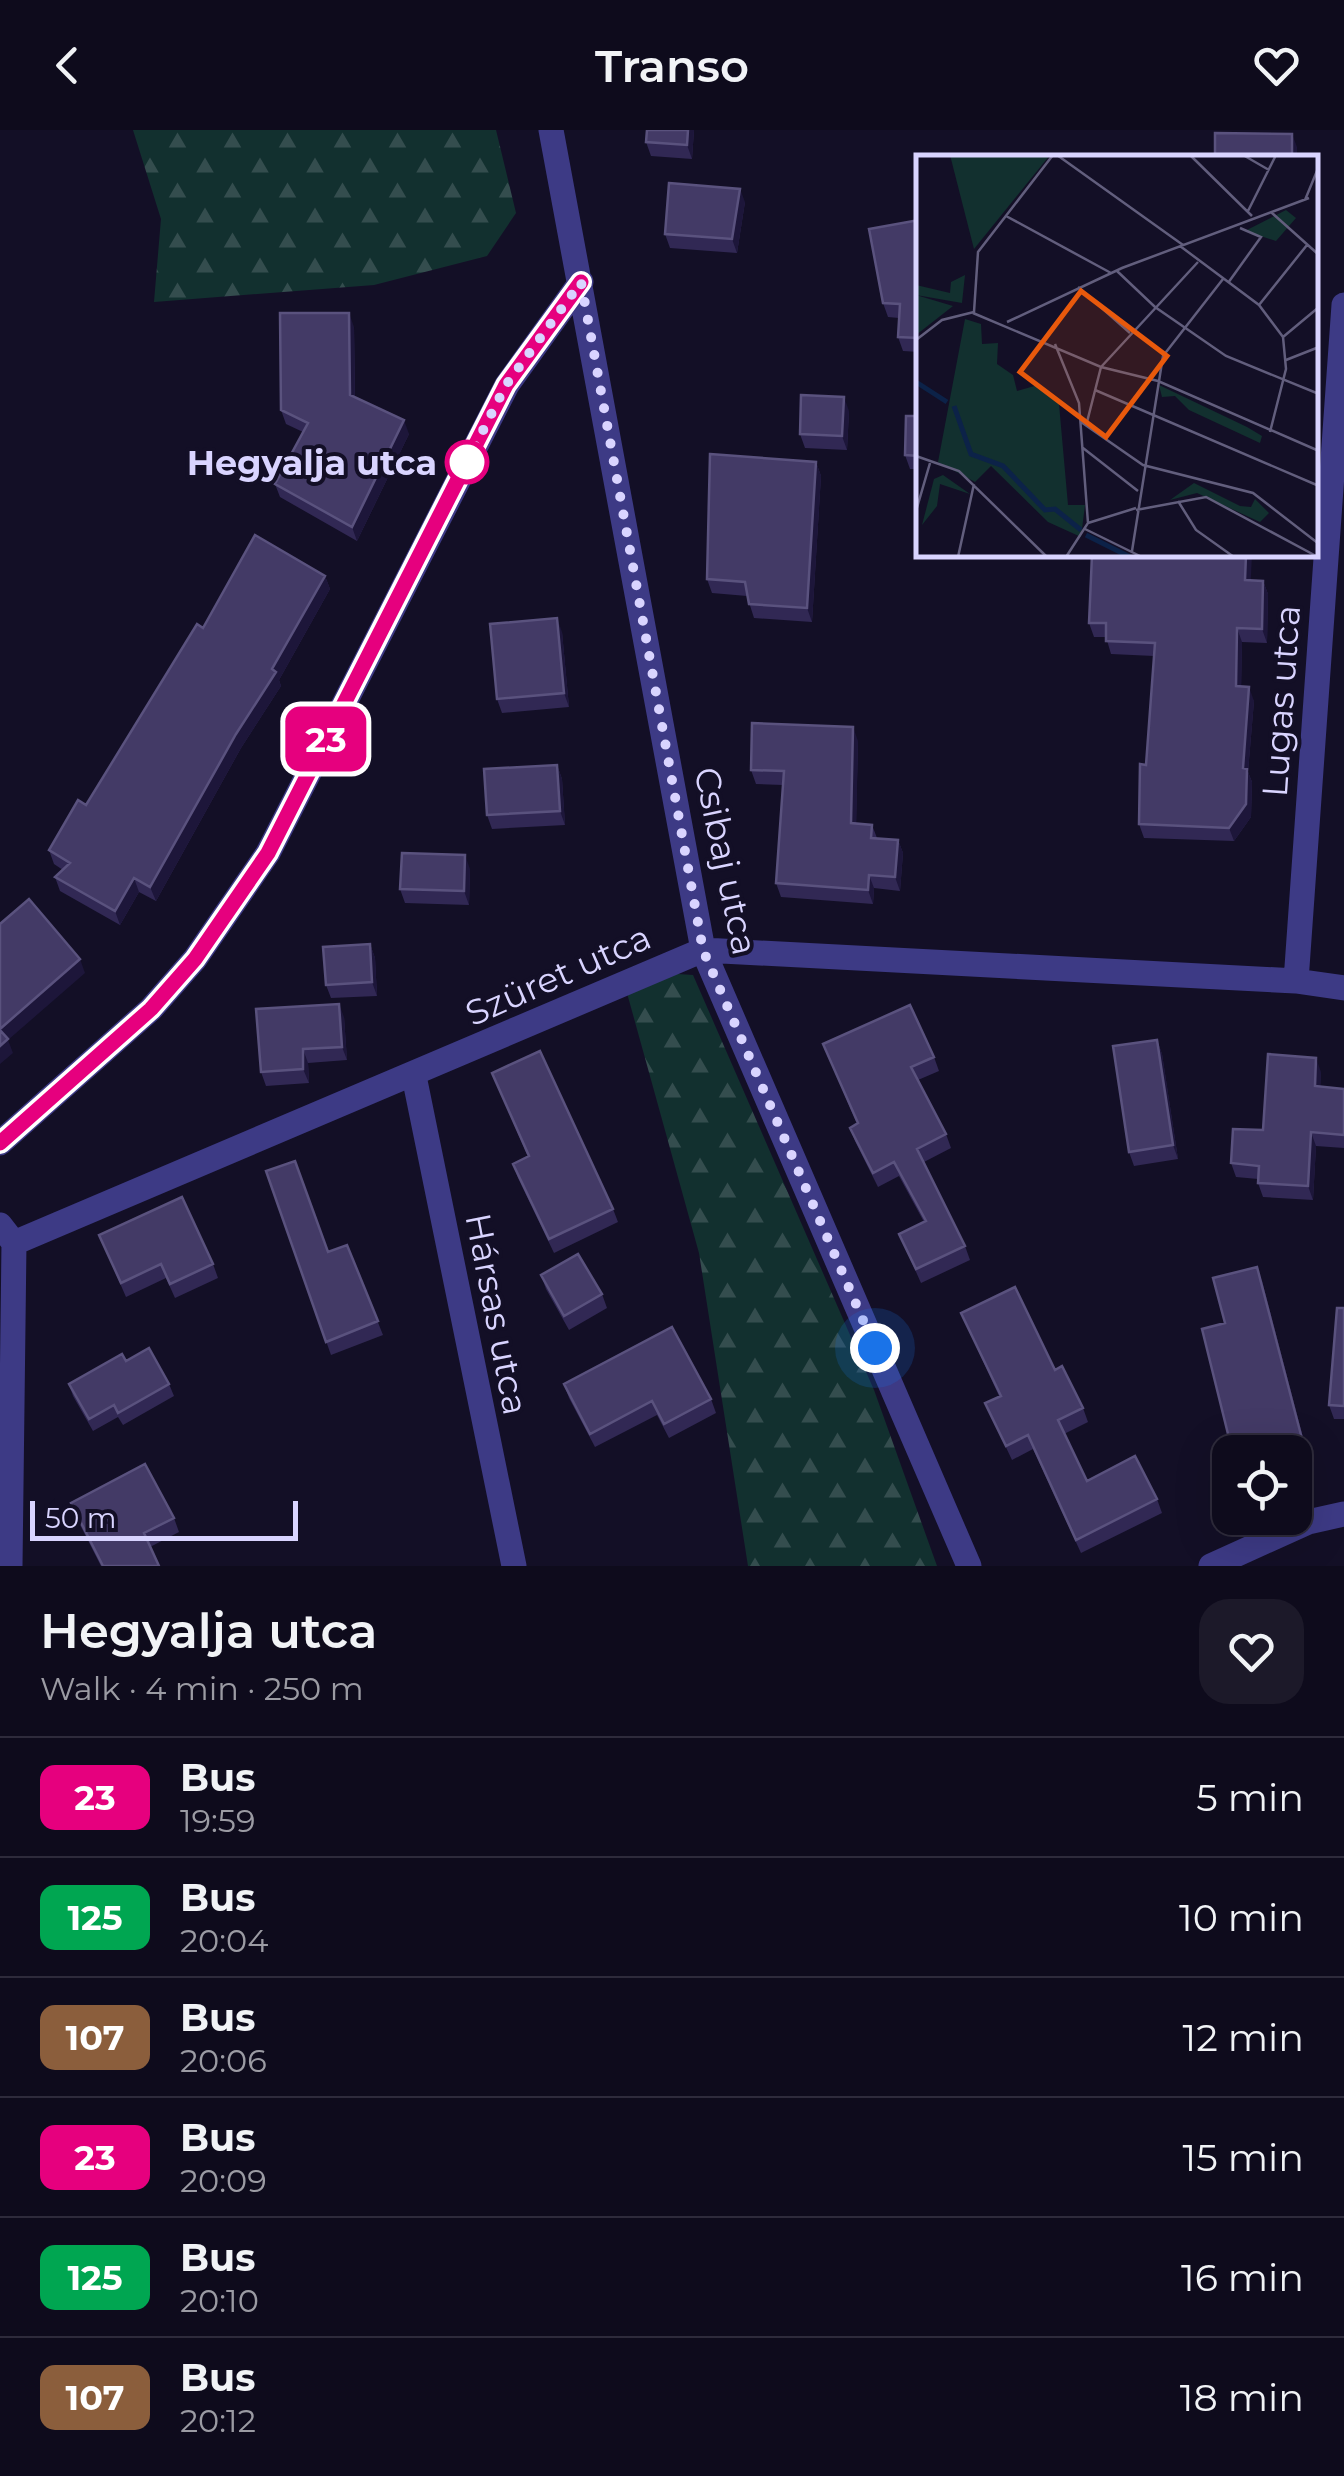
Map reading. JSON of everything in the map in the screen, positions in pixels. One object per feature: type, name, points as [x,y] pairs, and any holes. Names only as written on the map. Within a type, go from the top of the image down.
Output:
[{"type":"street","name":"Csibaj utca","points":[[551,130],[703,950],[969,1566]]},
{"type":"street","points":[[0,1143],[151,1009],[195,959],[258,868],[506,385],[581,282]]},
{"type":"street","name":"Lugas utca","points":[[1296,981],[1344,305]]},
{"type":"street","name":"Szüret utca","points":[[7,1234],[414,1076],[703,950],[1296,981],[1344,988]]},
{"type":"street","name":"Hársas utca","points":[[414,1076],[514,1566]]},
{"type":"street","points":[[7,1234],[10,1566]]},
{"type":"street","points":[[1212,1566],[1308,1522],[1344,1514]]},
{"type":"green space","points":[[133,130],[496,130],[516,213],[487,256],[374,285],[154,302],[161,219]]},
{"type":"green space","points":[[662,973],[693,975],[874,1390],[937,1566],[748,1566],[699,1253],[627,993]]},
{"type":"building","points":[[647,130],[688,130],[687,145],[646,142]]},
{"type":"building","points":[[1215,133],[1292,134],[1292,155],[1215,155]]},
{"type":"building","points":[[669,183],[740,189],[732,239],[665,234]]},
{"type":"building","points":[[916,221],[916,338],[898,337],[900,304],[883,303],[869,229]]},
{"type":"building","points":[[280,313],[349,313],[350,395],[404,420],[352,527],[275,484],[308,423],[281,410]]},
{"type":"building","points":[[801,395],[844,397],[842,436],[800,434]]},
{"type":"building","points":[[906,416],[916,416],[916,456],[905,455]]},
{"type":"building","points":[[710,454],[816,462],[807,608],[749,604],[745,582],[707,579]]},
{"type":"building","points":[[255,535],[325,576],[272,669],[276,672],[236,734],[150,887],[134,878],[115,911],[55,877],[70,863],[49,850],[78,800],[86,805],[197,624],[203,628]]},
{"type":"building","points":[[1092,558],[1246,558],[1245,580],[1263,581],[1262,629],[1237,628],[1236,686],[1249,687],[1243,768],[1247,769],[1246,804],[1229,828],[1139,824],[1140,764],[1146,765],[1155,643],[1106,641],[1106,623],[1089,623]]},
{"type":"building","points":[[557,618],[564,693],[497,699],[490,624]]},
{"type":"building","points":[[752,723],[853,727],[851,823],[872,825],[871,838],[898,840],[895,877],[869,875],[868,890],[776,883],[784,771],[751,770]]},
{"type":"building","points":[[557,765],[560,811],[487,815],[484,769]]},
{"type":"building","points":[[402,853],[465,855],[464,891],[400,889]]},
{"type":"building","points":[[29,899],[80,959],[0,1029],[0,924]]},
{"type":"building","points":[[370,944],[372,982],[326,985],[323,947]]},
{"type":"building","points":[[339,1004],[342,1047],[303,1049],[303,1069],[261,1072],[256,1009]]},
{"type":"building","points":[[910,1005],[934,1057],[911,1067],[946,1134],[917,1149],[965,1246],[916,1269],[899,1234],[926,1221],[894,1162],[873,1173],[850,1128],[858,1123],[823,1044]]},
{"type":"building","points":[[0,1030],[8,1039],[0,1046]]},
{"type":"building","points":[[1157,1040],[1173,1145],[1129,1152],[1113,1046]]},
{"type":"building","points":[[540,1051],[613,1209],[549,1239],[513,1164],[529,1156],[492,1073]]},
{"type":"building","points":[[1268,1054],[1316,1058],[1315,1086],[1344,1089],[1344,1135],[1311,1132],[1308,1186],[1258,1183],[1259,1166],[1231,1163],[1233,1129],[1263,1130]]},
{"type":"building","points":[[295,1161],[328,1252],[347,1245],[378,1321],[326,1342],[266,1171]]},
{"type":"building","points":[[182,1197],[213,1264],[170,1284],[161,1264],[121,1283],[99,1235]]},
{"type":"building","points":[[578,1254],[602,1294],[564,1316],[541,1275]]},
{"type":"building","points":[[1257,1267],[1301,1435],[1228,1435],[1202,1329],[1225,1323],[1213,1278]]},
{"type":"building","points":[[1015,1287],[1055,1370],[1062,1366],[1083,1408],[1058,1420],[1087,1481],[1135,1456],[1157,1499],[1076,1540],[1028,1435],[1006,1446],[985,1403],[1001,1396],[961,1313]]},
{"type":"building","points":[[1337,1308],[1344,1308],[1344,1406],[1329,1405]]},
{"type":"building","points":[[672,1327],[711,1399],[664,1424],[652,1401],[590,1434],[564,1384]]},
{"type":"building","points":[[149,1348],[169,1384],[118,1413],[114,1405],[89,1419],[69,1384],[122,1354],[126,1361]]},
{"type":"building","points":[[145,1464],[174,1518],[144,1533],[159,1566],[103,1566],[71,1503]]},
{"type":"bus line","name":"23","points":[[0,1143],[151,1009],[195,959],[268,853],[506,385],[581,282]]},
{"type":"place","name":"Hegyalja utca","points":[[467,462]]},
{"type":"route","points":[[467,462],[506,385],[581,282],[703,950],[875,1348]]}]
